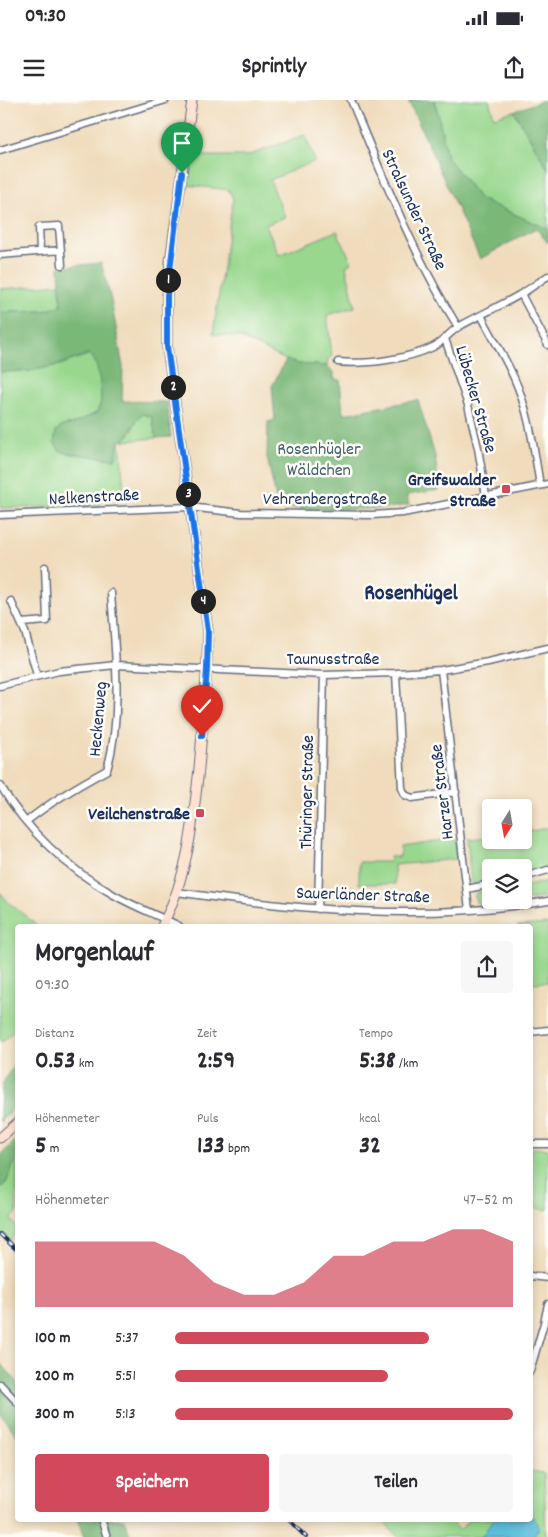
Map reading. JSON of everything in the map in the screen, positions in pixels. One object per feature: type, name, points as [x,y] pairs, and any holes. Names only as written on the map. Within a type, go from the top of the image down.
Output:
[{"type":"street","points":[[0,150],[166,100]]},
{"type":"street","points":[[0,785],[9,800],[27,822],[49,847],[76,872],[164,923],[177,892],[188,855],[193,822],[207,669],[208,631],[167,347],[166,327],[170,262],[192,100]]},
{"type":"street","name":"Stralsunder Straße","points":[[351,100],[418,253],[439,296],[458,327]]},
{"type":"street","points":[[40,251],[39,227],[59,226],[62,264]]},
{"type":"street","points":[[0,255],[61,250]]},
{"type":"street","points":[[338,362],[351,364],[409,355],[433,347],[458,327],[520,294],[548,276]]},
{"type":"street","points":[[520,294],[548,345]]},
{"type":"street","points":[[481,315],[512,375],[523,401],[540,485]]},
{"type":"street","name":"Lübecker Straße","points":[[445,339],[468,405],[486,496]]},
{"type":"street","name":"Vehrenbergstraße","points":[[190,507],[240,513],[372,515],[403,513],[548,484]]},
{"type":"street","name":"Nelkenstraße","points":[[0,515],[190,507]]},
{"type":"street","points":[[21,622],[47,621],[45,567]]},
{"type":"street","points":[[111,593],[116,665]]},
{"type":"street","points":[[11,601],[21,622],[37,675]]},
{"type":"street","name":"Taunusstraße","points":[[0,686],[59,670],[116,665],[324,675],[396,674],[441,670],[488,662],[548,648]]},
{"type":"street","name":"Heckenweg","points":[[27,822],[58,798],[88,779],[107,770],[112,752],[116,665]]},
{"type":"street","name":"Harzer Straße","points":[[441,670],[469,910]]},
{"type":"street","points":[[396,674],[402,788],[405,795],[412,798],[456,792]]},
{"type":"street","name":"Thüringer Straße","points":[[318,909],[324,675]]},
{"type":"street","points":[[532,875],[548,870]]},
{"type":"street","points":[[467,889],[482,886]]},
{"type":"street","name":"Sauerländer Straße","points":[[177,892],[318,909],[408,912],[510,907],[548,901]]},
{"type":"street","points":[[533,1032],[548,1030]]},
{"type":"street","points":[[0,1138],[15,1125]]},
{"type":"street","points":[[533,1144],[548,1144]]},
{"type":"street","points":[[533,1276],[548,1278]]},
{"type":"street","points":[[533,1361],[548,1304]]},
{"type":"street","points":[[0,1384],[15,1401]]},
{"type":"street","points":[[102,1522],[108,1537]]},
{"type":"green space","points":[[408,100],[434,100],[447,157],[480,199],[548,229],[548,243],[536,228],[480,259]]},
{"type":"green space","points":[[434,100],[489,100],[494,117],[514,111],[548,169],[548,229],[480,199],[447,157]]},
{"type":"green space","points":[[544,100],[548,109],[548,169],[514,111]]},
{"type":"green space","points":[[305,135],[315,161],[270,180],[285,217],[266,225],[279,255],[337,231],[352,263],[346,266],[355,307],[327,315],[332,356],[328,359],[327,366],[299,364],[286,360],[239,337],[213,334],[233,199],[229,190],[187,185],[191,156],[247,156]]},
{"type":"green space","points":[[101,263],[111,300],[123,367],[122,401],[167,402],[171,437],[156,438],[152,417],[143,414],[136,421],[130,433],[120,441],[115,459],[66,453],[59,450],[54,443],[56,431],[62,426],[73,424],[96,413],[99,407],[101,390],[99,376],[95,362],[89,354],[59,365],[30,371],[0,372],[0,312],[44,311],[61,306],[59,267]]},
{"type":"green space","points":[[61,284],[61,306],[44,311],[0,312],[0,289]]},
{"type":"green space","points":[[90,354],[96,362],[98,369],[101,401],[97,413],[73,424],[62,426],[66,453],[115,459],[120,441],[124,492],[100,494],[100,506],[0,508],[0,372],[30,371],[59,365]]},
{"type":"green space","name":"Rosenhügler Wäldchen","points":[[286,360],[299,364],[327,366],[334,372],[334,379],[340,380],[343,414],[418,400],[435,456],[439,490],[407,495],[409,505],[377,509],[278,508],[267,457],[268,422],[275,420],[272,386]]},
{"type":"green space","points":[[143,414],[152,417],[156,438],[123,441],[132,431],[136,421]]},
{"type":"green space","points":[[548,828],[548,868],[532,872],[532,859],[482,859],[482,883],[474,884],[471,882],[467,838],[482,837],[482,849],[532,849],[532,831]]},
{"type":"green space","points":[[454,839],[457,859],[394,865],[395,884],[359,884],[359,862],[390,862],[390,857],[400,857],[400,847]]},
{"type":"green space","points":[[548,881],[548,897],[532,899],[532,885]]},
{"type":"green space","points":[[482,891],[482,904],[476,902],[476,893]]},
{"type":"green space","points":[[0,892],[8,902],[36,924],[15,924],[15,1030],[4,1041],[0,1041]]},
{"type":"green space","points":[[548,924],[548,982],[533,983],[533,925]]},
{"type":"green space","points":[[15,1066],[15,1107],[0,1122],[2,1089],[11,1069]]},
{"type":"green space","points":[[15,1141],[15,1161],[6,1183],[0,1188],[0,1156]]},
{"type":"green space","points":[[533,1148],[548,1149],[548,1210],[533,1208]]},
{"type":"green space","points":[[15,1161],[15,1215],[11,1219],[15,1225],[15,1235],[9,1242],[0,1232],[0,1188],[6,1183]]},
{"type":"green space","points":[[0,1362],[15,1380],[15,1433],[0,1413]]},
{"type":"green space","points":[[533,1471],[544,1473],[546,1537],[398,1537],[384,1522],[451,1522],[460,1530],[467,1522],[533,1522]]},
{"type":"green space","points":[[78,1522],[125,1522],[131,1537],[84,1537]]},
{"type":"water","points":[[533,1518],[538,1524],[538,1530],[533,1537],[481,1537],[492,1522],[533,1522]]},
{"type":"railway","points":[[0,1234],[15,1248]]},
{"type":"railway","points":[[291,1522],[306,1537]]},
{"type":"place","name":"Greifswalder Straße","points":[[506,489]]},
{"type":"place","name":"Veilchenstraße","points":[[200,813]]},
{"type":"district","name":"Rosenhügel","points":[[411,591]]},
{"type":"route","points":[[182,173],[170,262],[166,327],[167,347],[208,631],[202,736]]}]
